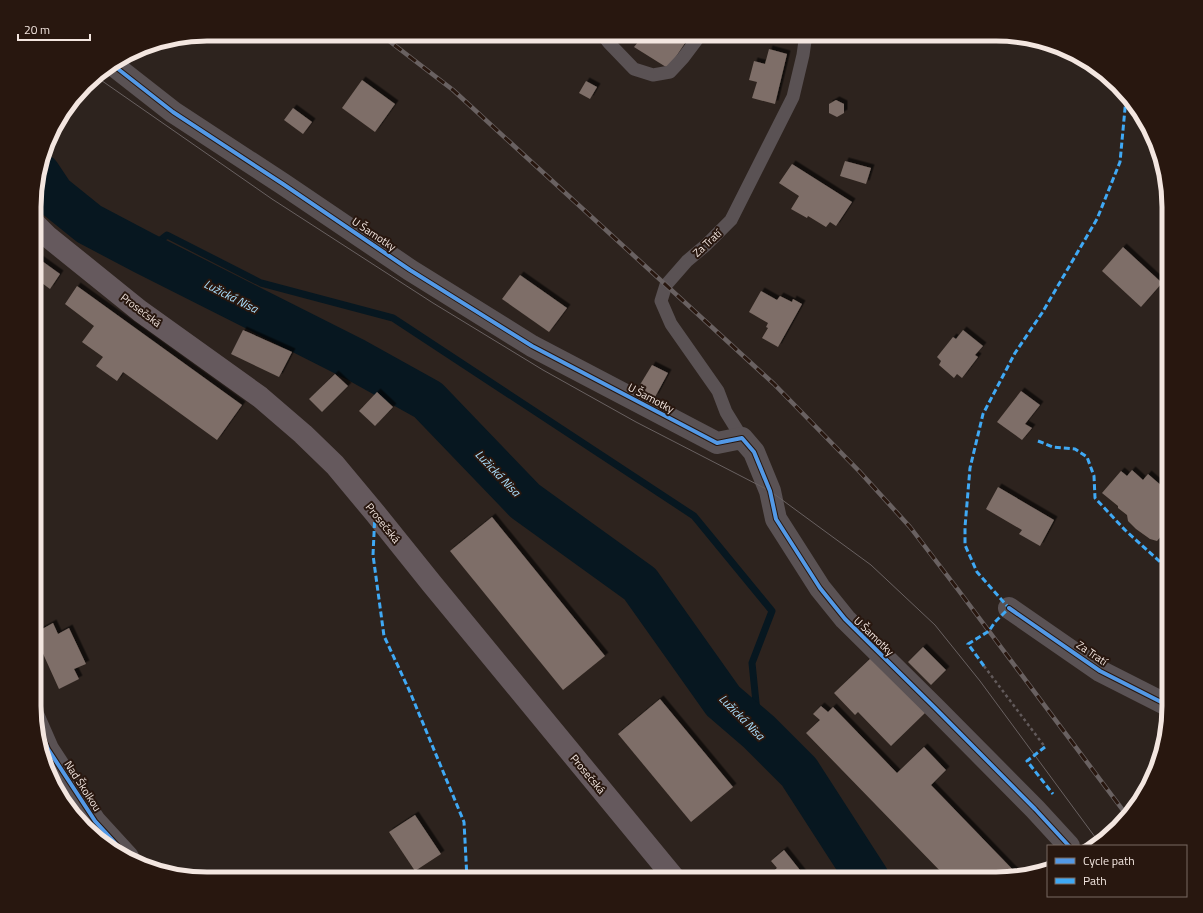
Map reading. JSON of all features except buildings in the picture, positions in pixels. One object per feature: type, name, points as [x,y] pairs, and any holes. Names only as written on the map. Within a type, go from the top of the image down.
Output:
[{"type":"main road","name":"Prosečská","points":[[41,230],[140,311],[260,397],[335,464],[670,872]]},
{"type":"street","name":"U Šamotky","points":[[117,68],[173,112],[410,270],[532,346],[717,443],[742,438],[754,452],[770,491],[776,519],[820,588],[845,619],[1030,803],[1068,845]]},
{"type":"street","name":"Za Tratí","points":[[1009,608],[1100,671],[1162,702]]},
{"type":"street","name":"Nad Školkou","points":[[45,743],[95,821],[116,845]]},
{"type":"lane","points":[[607,41],[634,69],[653,75],[670,72],[696,41]]},
{"type":"lane","name":"Za Tratí","points":[[742,438],[726,412],[718,390],[671,324],[661,301],[666,285],[676,273],[731,220],[793,97],[805,41]]},
{"type":"path","points":[[984,666],[1045,747]]},
{"type":"waterway","name":"Lužická Nisa","points":[[43,180],[53,195],[89,224],[356,360],[428,400],[525,501],[640,584],[723,701],[759,732],[799,772],[863,872]]},
{"type":"waterway","points":[[144,253],[167,235],[261,283],[393,318],[694,516],[772,611],[752,663],[759,732]]},
{"type":"tram line","points":[[100,80],[272,199],[433,303],[543,370],[636,422],[770,491],[871,565],[935,625],[980,681],[1096,839]]},
{"type":"railway","points":[[389,41],[453,90],[774,384],[859,471],[910,527],[1124,812]]},
{"type":"marked path","points":[[984,666],[968,644],[989,631],[995,622],[1009,608],[977,572],[965,545],[970,468],[983,414],[1015,353],[1042,313],[1097,219],[1120,162],[1126,103]]},
{"type":"marked path","points":[[1038,441],[1053,447],[1075,449],[1087,457],[1094,476],[1095,498],[1125,530],[1162,564]]},
{"type":"marked path","points":[[375,513],[373,555],[384,636],[410,692],[464,822],[467,872]]},
{"type":"marked path","points":[[1045,747],[1027,761],[1053,794]]},
{"type":"cycle path","points":[[117,68],[173,112],[410,270],[532,346],[717,443],[742,438],[754,452],[770,491],[776,519],[820,588],[845,619],[1035,809],[1068,845]]},
{"type":"cycle path","points":[[1009,608],[1100,671],[1162,702]]},
{"type":"cycle path","points":[[45,743],[95,821],[118,846]]}]
